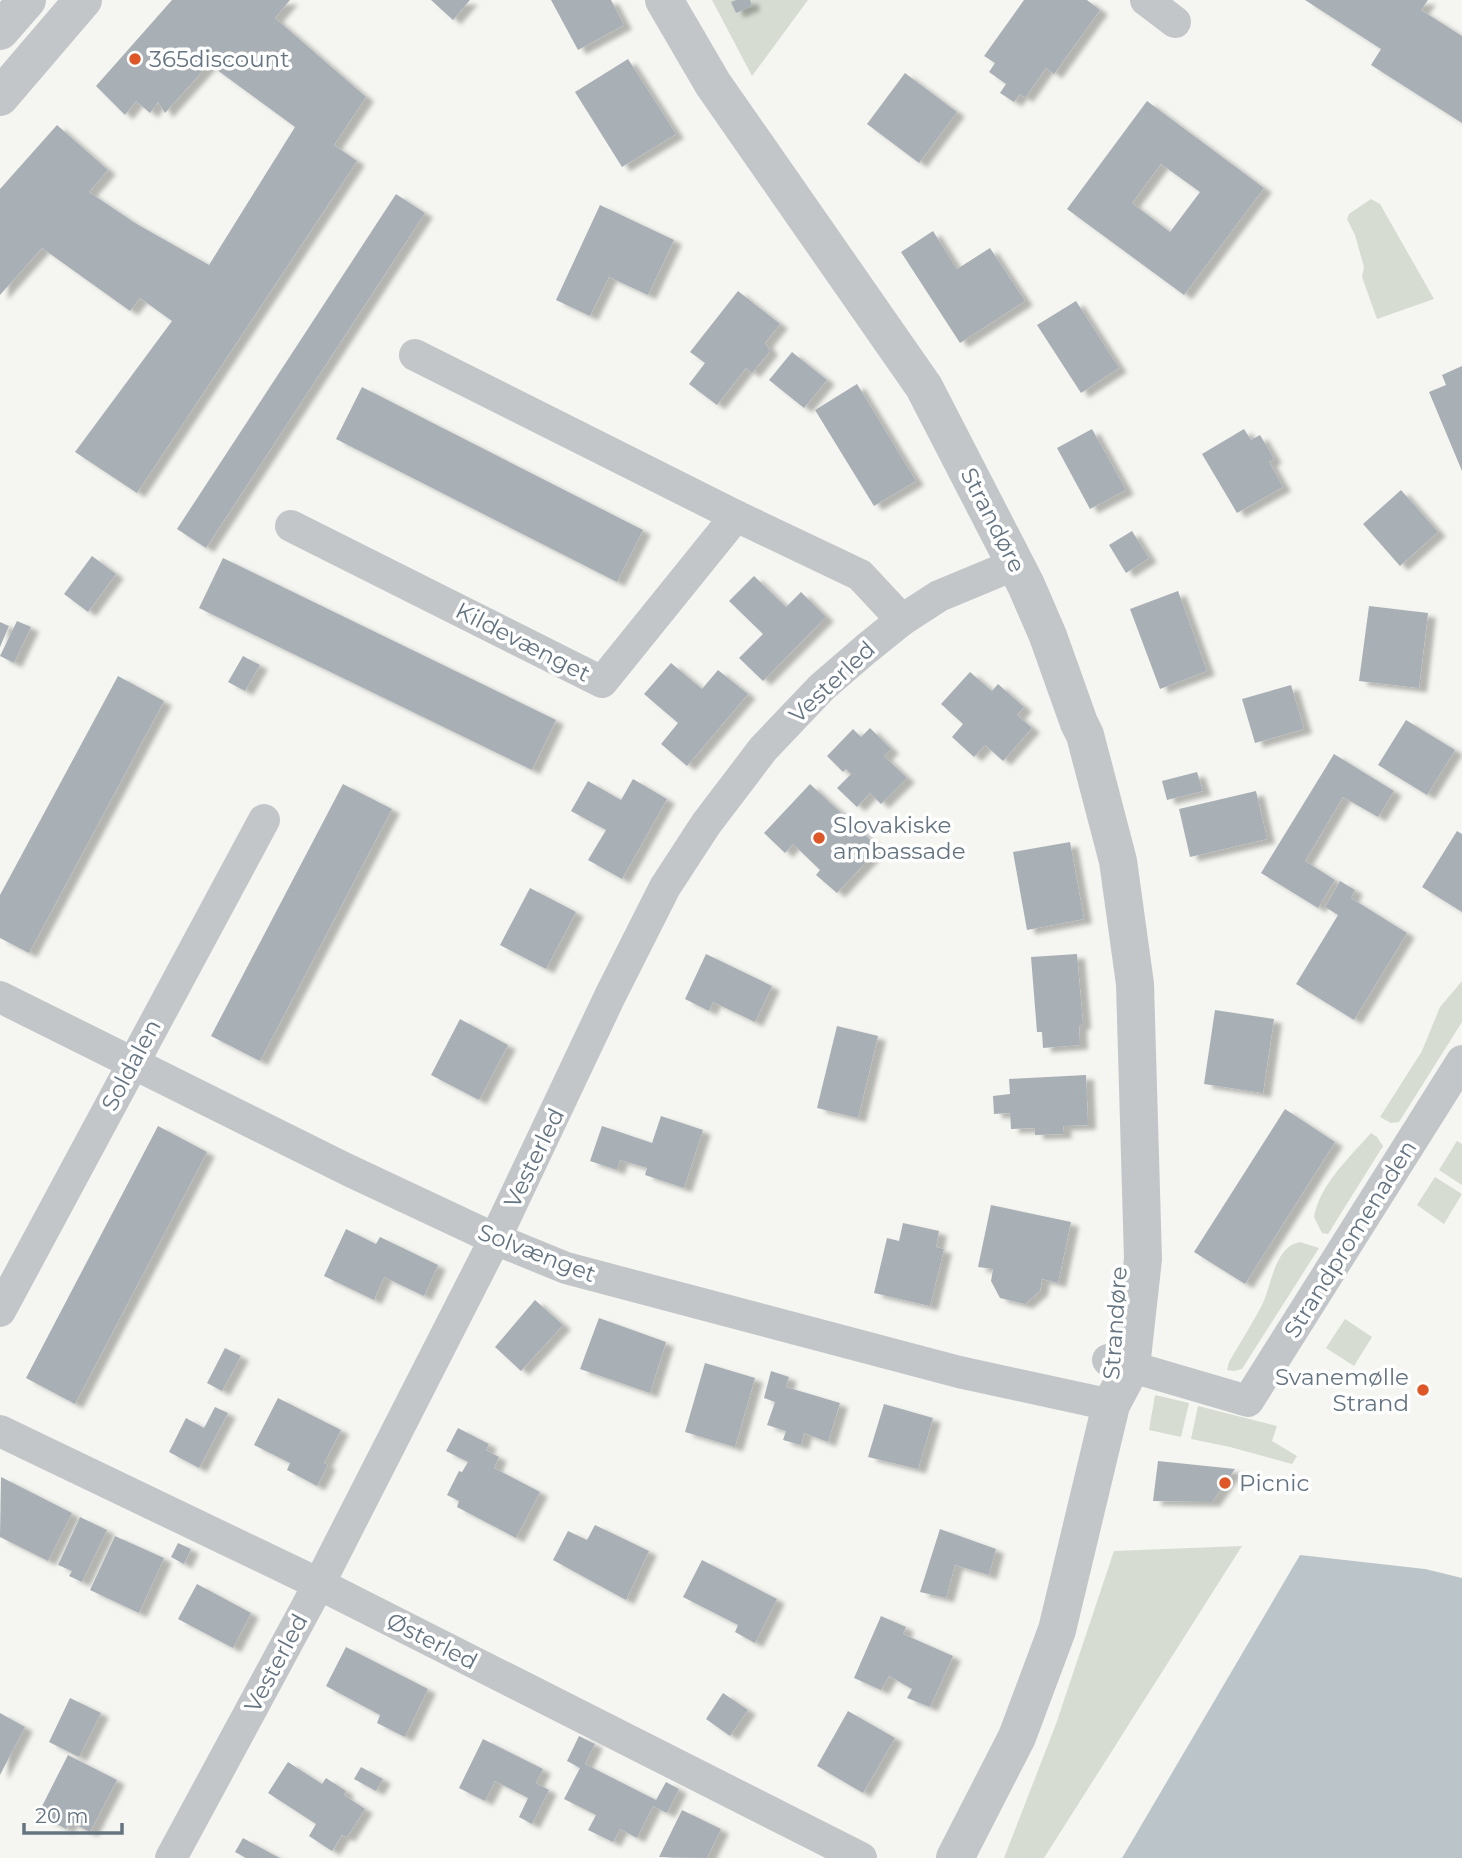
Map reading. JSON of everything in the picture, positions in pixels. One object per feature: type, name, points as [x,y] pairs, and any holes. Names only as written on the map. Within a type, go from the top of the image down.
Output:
[{"type":"street","points":[[0,31],[27,0]]},
{"type":"street","points":[[0,97],[83,0]]},
{"type":"street","name":"Strandøre","points":[[664,0],[713,84],[924,387],[1016,564],[1048,636],[1085,735],[1118,861],[1135,985],[1140,1112],[1120,1363],[1111,1405]]},
{"type":"street","points":[[1146,0],[1175,22]]},
{"type":"street","points":[[415,355],[860,575],[902,620]]},
{"type":"street","name":"Kildevænget","points":[[290,526],[602,682],[736,516]]},
{"type":"street","name":"Vesterled","points":[[171,1858],[319,1584],[495,1239],[660,896],[706,824],[763,749],[821,687],[902,620],[939,596],[1016,564]]},
{"type":"street","name":"Soldalen","points":[[0,1311],[264,820]]},
{"type":"street","name":"Solvænget","points":[[0,997],[348,1170],[495,1239],[566,1268],[959,1372],[1111,1405]]},
{"type":"street","name":"Strandpromenaden","points":[[1120,1363],[1248,1401],[1462,1061]]},
{"type":"street","points":[[955,1858],[1017,1737],[1057,1630],[1111,1405]]},
{"type":"street","name":"Østerled","points":[[0,1431],[319,1584],[861,1858]]},
{"type":"shaded area","points":[[712,0],[808,0],[752,76]]},
{"type":"shaded area","points":[[1371,199],[1380,204],[1434,299],[1377,319],[1362,277],[1364,267],[1355,235],[1347,219],[1349,214]]},
{"type":"shaded area","points":[[1462,981],[1462,1022],[1399,1122],[1391,1123],[1380,1117],[1422,1051],[1440,1007]]},
{"type":"shaded area","points":[[1371,1133],[1383,1146],[1328,1234],[1322,1233],[1314,1217],[1322,1193]]},
{"type":"shaded area","points":[[1457,1141],[1462,1144],[1462,1185],[1439,1170]]},
{"type":"shaded area","points":[[1435,1177],[1462,1194],[1444,1224],[1417,1205]]},
{"type":"shaded area","points":[[1300,1242],[1319,1248],[1242,1369],[1227,1370],[1262,1305],[1279,1259],[1291,1245]]},
{"type":"shaded area","points":[[1345,1319],[1372,1337],[1354,1366],[1326,1348]]},
{"type":"shaded area","points":[[1155,1395],[1189,1403],[1181,1437],[1149,1430]]},
{"type":"shaded area","points":[[1198,1406],[1277,1426],[1272,1441],[1297,1456],[1292,1464],[1191,1439]]},
{"type":"shaded area","points":[[1242,1546],[1044,1858],[1004,1858],[1056,1724],[1114,1551]]},
{"type":"shaded area","points":[[1300,1555],[1425,1569],[1462,1578],[1462,1858],[1122,1858]]},
{"type":"building","points":[[172,0],[290,0],[275,18],[366,97],[334,145],[357,161],[137,493],[75,452],[172,321],[140,298],[130,311],[42,248],[0,295],[0,189],[57,125],[108,170],[89,192],[135,223],[209,265],[295,127],[209,64],[165,113],[158,102],[150,113],[136,101],[125,115],[96,86]]},
{"type":"building","points":[[431,0],[470,0],[453,20]]},
{"type":"building","points":[[551,0],[611,0],[624,25],[578,50]]},
{"type":"building","points":[[750,0],[752,6],[736,13],[731,2]]},
{"type":"building","points":[[1024,0],[1087,0],[1100,10],[1054,74],[1046,68],[1025,98],[1020,94],[1014,102],[1000,93],[1006,84],[989,72],[995,63],[984,56]]},
{"type":"building","points":[[1305,0],[1428,0],[1421,10],[1462,36],[1462,123],[1371,65],[1381,49]]},
{"type":"building","points":[[628,59],[676,134],[622,167],[575,92]]},
{"type":"building","points":[[905,73],[957,112],[919,163],[867,124]]},
{"type":"building","points":[[1147,101],[1264,188],[1184,295],[1067,209]],"holes":[[[1161,164],[1200,192],[1170,232],[1132,203]]]},
{"type":"building","points":[[396,194],[425,213],[206,548],[177,529]]},
{"type":"building","points":[[600,205],[674,240],[648,295],[609,277],[590,316],[556,300]]},
{"type":"building","points":[[933,231],[957,269],[990,248],[1025,301],[960,343],[901,252]]},
{"type":"building","points":[[738,291],[780,324],[765,343],[770,351],[752,373],[746,368],[717,405],[689,384],[705,363],[690,352]]},
{"type":"building","points":[[1076,301],[1119,368],[1081,393],[1037,325]]},
{"type":"building","points":[[792,352],[827,380],[804,408],[769,380]]},
{"type":"building","points":[[1462,366],[1462,471],[1429,392],[1446,385],[1442,375]]},
{"type":"building","points":[[857,384],[916,481],[874,506],[815,410]]},
{"type":"building","points":[[362,387],[643,530],[617,582],[336,439]]},
{"type":"building","points":[[1092,429],[1126,490],[1090,509],[1057,448]]},
{"type":"building","points":[[1244,429],[1251,440],[1260,435],[1274,459],[1269,462],[1283,487],[1237,513],[1202,454]]},
{"type":"building","points":[[1401,490],[1438,532],[1400,566],[1363,524]]},
{"type":"building","points":[[1132,531],[1149,558],[1126,573],[1109,545]]},
{"type":"building","points":[[92,556],[116,574],[88,612],[64,594]]},
{"type":"building","points":[[223,558],[556,720],[532,770],[199,608]]},
{"type":"building","points":[[754,576],[786,607],[801,592],[826,617],[763,681],[739,658],[763,634],[729,601]]},
{"type":"building","points":[[1178,591],[1207,671],[1160,689],[1130,609]]},
{"type":"building","points":[[1369,606],[1428,613],[1419,688],[1359,681]]},
{"type":"building","points":[[17,621],[31,627],[14,663],[0,656]]},
{"type":"building","points":[[0,622],[9,626],[0,647]]},
{"type":"building","points":[[243,656],[260,665],[245,691],[228,682]]},
{"type":"building","points":[[671,663],[702,689],[718,670],[748,694],[687,766],[661,744],[678,723],[644,694]]},
{"type":"building","points":[[970,672],[992,691],[998,684],[1024,707],[1017,715],[1032,728],[1003,761],[985,745],[974,757],[952,737],[963,724],[941,704]]},
{"type":"building","points":[[118,676],[164,701],[29,953],[0,938],[0,895]]},
{"type":"building","points":[[1291,685],[1304,729],[1255,743],[1242,699]]},
{"type":"building","points":[[1406,720],[1455,750],[1427,795],[1378,765]]},
{"type":"building","points":[[870,728],[891,749],[884,756],[907,778],[881,804],[870,793],[857,807],[837,788],[851,774],[846,769],[843,772],[827,756],[853,729],[861,737]]},
{"type":"building","points":[[1334,754],[1394,791],[1378,817],[1343,797],[1305,861],[1335,880],[1318,908],[1261,873]]},
{"type":"building","points":[[1197,772],[1203,791],[1167,800],[1162,781]]},
{"type":"building","points":[[633,779],[667,799],[622,879],[588,860],[606,830],[571,811],[588,781],[621,800]]},
{"type":"building","points":[[343,784],[392,809],[260,1061],[211,1036]]},
{"type":"building","name":"Slovakiske ambassade","points":[[810,784],[879,848],[837,893],[816,875],[820,870],[793,844],[785,853],[764,833]]},
{"type":"building","points":[[1256,791],[1267,839],[1190,857],[1179,809]]},
{"type":"building","points":[[1457,831],[1462,834],[1462,912],[1422,887]]},
{"type":"building","points":[[1070,842],[1084,919],[1027,930],[1013,852]]},
{"type":"building","points":[[1340,881],[1355,890],[1351,898],[1407,933],[1354,1020],[1296,984],[1338,915],[1325,907]]},
{"type":"building","points":[[530,888],[576,912],[546,969],[500,945]]},
{"type":"building","points":[[706,954],[772,986],[755,1022],[713,1002],[709,1011],[685,999]]},
{"type":"building","points":[[1077,954],[1083,1024],[1079,1026],[1080,1045],[1043,1048],[1042,1032],[1037,1032],[1031,957]]},
{"type":"building","points":[[1215,1010],[1274,1019],[1263,1093],[1204,1084]]},
{"type":"building","points":[[460,1019],[508,1045],[479,1100],[431,1075]]},
{"type":"building","points":[[837,1026],[878,1036],[858,1118],[817,1108]]},
{"type":"building","points":[[1086,1075],[1088,1125],[1063,1126],[1064,1134],[1035,1135],[1035,1128],[1011,1129],[1010,1113],[994,1114],[993,1096],[1010,1094],[1009,1079]]},
{"type":"building","points":[[1285,1109],[1335,1142],[1245,1284],[1194,1252]]},
{"type":"building","points":[[661,1116],[703,1130],[684,1188],[645,1175],[647,1168],[620,1160],[617,1170],[590,1161],[602,1126],[652,1143]]},
{"type":"building","points":[[158,1126],[207,1152],[75,1404],[26,1378]]},
{"type":"building","points":[[991,1205],[1071,1222],[1058,1283],[1042,1279],[1040,1291],[1025,1304],[1000,1298],[991,1281],[993,1269],[978,1267]]},
{"type":"building","points":[[903,1223],[939,1231],[936,1247],[944,1249],[930,1306],[874,1293],[887,1238],[899,1241]]},
{"type":"building","points":[[346,1229],[376,1244],[380,1237],[438,1265],[424,1296],[384,1277],[374,1300],[324,1276]]},
{"type":"building","points":[[535,1300],[563,1325],[521,1371],[495,1347]]},
{"type":"building","points":[[599,1318],[666,1342],[650,1393],[580,1369]]},
{"type":"building","points":[[225,1348],[241,1356],[222,1391],[207,1383]]},
{"type":"building","points":[[705,1363],[755,1378],[735,1447],[685,1432]]},
{"type":"building","points":[[771,1371],[789,1377],[786,1387],[840,1403],[828,1442],[804,1433],[801,1445],[783,1440],[786,1431],[767,1425],[775,1402],[764,1398]]},
{"type":"building","points":[[278,1398],[341,1430],[324,1463],[328,1465],[317,1486],[287,1470],[290,1463],[254,1445]]},
{"type":"building","points":[[884,1404],[933,1418],[918,1469],[868,1457]]},
{"type":"building","points":[[215,1407],[228,1413],[199,1468],[169,1452],[186,1418],[204,1428]]},
{"type":"building","points":[[458,1428],[489,1444],[486,1450],[499,1457],[494,1468],[540,1492],[516,1538],[457,1507],[459,1501],[447,1495],[459,1471],[462,1472],[468,1462],[446,1451]]},
{"type":"building","points":[[1158,1461],[1235,1469],[1212,1502],[1153,1501]]},
{"type":"building","points":[[1,1477],[72,1513],[48,1561],[0,1537]]},
{"type":"building","points":[[80,1517],[107,1530],[82,1582],[69,1576],[72,1571],[58,1565]]},
{"type":"building","points":[[595,1525],[649,1551],[626,1600],[553,1560],[568,1531],[587,1540]]},
{"type":"building","points":[[940,1529],[996,1549],[989,1575],[955,1565],[946,1598],[920,1592]]},
{"type":"building","points":[[115,1536],[164,1558],[139,1613],[90,1590]]},
{"type":"building","points":[[178,1543],[191,1549],[184,1564],[171,1557]]},
{"type":"building","points":[[702,1560],[777,1599],[755,1643],[735,1632],[738,1625],[683,1597]]},
{"type":"building","points":[[197,1584],[251,1613],[233,1648],[178,1619]]},
{"type":"building","points":[[881,1616],[906,1627],[903,1634],[953,1656],[930,1707],[907,1698],[912,1689],[889,1676],[881,1690],[854,1678]]},
{"type":"building","points":[[346,1647],[428,1689],[405,1737],[377,1723],[380,1715],[326,1686]]},
{"type":"building","points":[[723,1693],[748,1710],[730,1736],[706,1719]]},
{"type":"building","points":[[70,1698],[101,1713],[79,1757],[49,1742]]},
{"type":"building","points":[[848,1711],[895,1738],[863,1793],[817,1766]]},
{"type":"building","points":[[0,1713],[25,1727],[0,1775]]},
{"type":"building","points":[[579,1736],[595,1744],[585,1764],[656,1800],[666,1782],[679,1789],[667,1813],[653,1806],[637,1838],[620,1829],[613,1842],[588,1830],[596,1815],[564,1799],[580,1768],[567,1761]]},
{"type":"building","points":[[483,1739],[543,1769],[536,1783],[549,1790],[532,1824],[519,1817],[528,1798],[495,1781],[485,1801],[459,1788]]},
{"type":"building","points":[[68,1755],[117,1780],[90,1832],[70,1822],[66,1829],[38,1814]]},
{"type":"building","points":[[288,1762],[322,1784],[326,1778],[346,1791],[344,1795],[365,1809],[347,1837],[342,1835],[332,1851],[309,1836],[316,1824],[268,1793]]},
{"type":"building","points":[[361,1767],[383,1779],[376,1791],[354,1779]]},
{"type":"building","points":[[682,1810],[721,1829],[707,1858],[659,1857]]},
{"type":"building","points":[[243,1838],[280,1858],[246,1858],[235,1852]]},
{"type":"place","name":"365discount","points":[[135,59]]},
{"type":"place","name":"Slovakiske ambassade","points":[[819,838]]},
{"type":"place","name":"Svanemølle Strand","points":[[1423,1390]]},
{"type":"place","name":"Picnic","points":[[1225,1483]]}]
